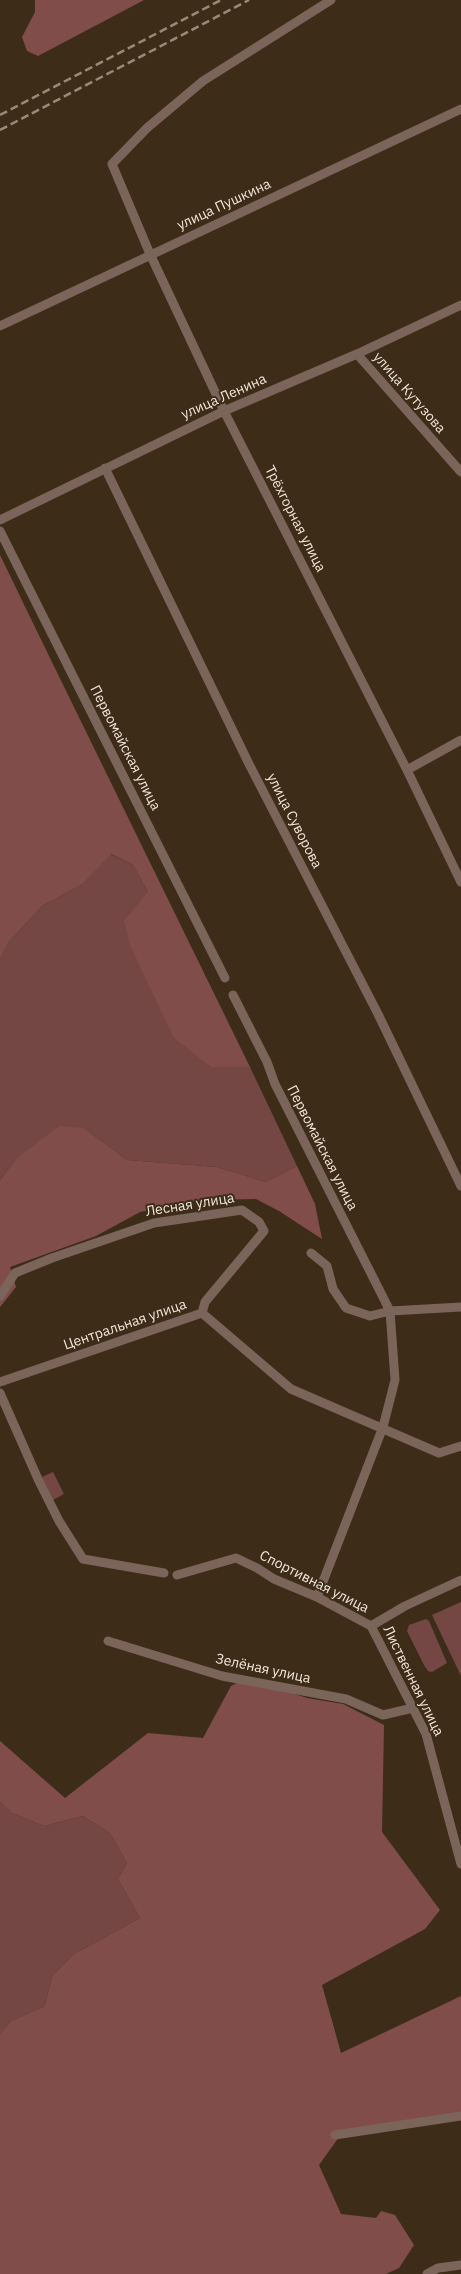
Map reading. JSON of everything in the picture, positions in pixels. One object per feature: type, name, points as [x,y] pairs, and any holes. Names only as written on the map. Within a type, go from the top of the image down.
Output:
[{"type":"street","name":"Трёхгорная улица","points":[[331,0],[202,81],[147,128],[112,164],[150,254],[224,411],[407,770],[461,882]]},
{"type":"street","name":"улица Пушкина","points":[[0,326],[461,109]]},
{"type":"street","name":"улица Ленина","points":[[0,520],[224,411],[356,354],[461,305]]},
{"type":"street","name":"улица Кутузова","points":[[356,354],[461,472]]},
{"type":"street","name":"улица Суворова","points":[[106,468],[249,764],[378,1014],[461,1186]]},
{"type":"street","name":"Первомайская улица","points":[[0,531],[225,978]]},
{"type":"street","points":[[407,770],[461,740]]},
{"type":"street","name":"Первомайская улица","points":[[233,995],[267,1062],[279,1093],[390,1311]]},
{"type":"street","name":"Лесная улица","points":[[0,1296],[15,1273],[59,1255],[154,1223],[242,1210],[259,1222],[264,1231],[206,1302],[202,1313]]},
{"type":"street","points":[[311,1252],[328,1266],[333,1289],[346,1308],[370,1316],[390,1311],[461,1308]]},
{"type":"street","points":[[317,1597],[382,1427],[395,1380],[390,1311]]},
{"type":"street","name":"Центральная улица","points":[[0,1382],[202,1313],[291,1389],[440,1453],[461,1446]]},
{"type":"street","points":[[0,1393],[35,1473],[59,1520],[83,1559],[164,1573]]},
{"type":"street","name":"Спортивная улица","points":[[177,1575],[236,1558],[274,1579],[317,1597],[371,1626],[405,1606],[461,1580]]},
{"type":"street","name":"Лиственная улица","points":[[371,1626],[426,1734],[461,1864]]},
{"type":"street","name":"Зелёная улица","points":[[108,1641],[222,1676],[346,1699],[383,1715],[413,1708]]},
{"type":"street","points":[[335,2135],[461,2116]]},
{"type":"street","points":[[427,2274],[438,2268],[461,2265]]},
{"type":"shaded area","points":[[35,0],[144,0],[38,56],[27,51],[22,37],[35,12]]},
{"type":"shaded area","points":[[0,555],[250,1067],[211,1067],[174,1038],[131,948],[124,921],[148,892],[133,865],[111,854],[83,884],[42,906],[8,943],[0,959]]},
{"type":"shaded area","points":[[110,854],[133,865],[148,892],[131,948],[152,990],[211,1067],[250,1067],[297,1166],[266,1182],[217,1167],[127,1160],[84,1128],[16,1159],[0,1180],[0,959],[8,943],[42,906],[83,884]]},
{"type":"shaded area","points":[[59,1126],[84,1128],[127,1160],[217,1167],[266,1182],[297,1166],[315,1204],[322,1239],[279,1211],[256,1199],[199,1200],[140,1212],[96,1236],[10,1267],[16,1287],[0,1307],[0,1180],[16,1159]]},
{"type":"shaded area","points":[[53,1472],[64,1494],[53,1500],[42,1477]]},
{"type":"shaded area","points":[[461,1602],[461,1676],[432,1615]]},
{"type":"shaded area","points":[[426,1619],[429,1621],[447,1663],[432,1672],[428,1671],[424,1665],[407,1631],[409,1625]]},
{"type":"shaded area","points":[[246,1678],[307,1698],[343,1704],[384,1725],[382,1832],[440,1910],[425,1929],[322,1985],[341,2053],[461,1996],[461,2113],[344,2130],[319,2165],[341,2214],[376,2218],[381,2211],[395,2215],[414,2245],[399,2268],[386,2274],[0,2274],[0,2034],[11,2021],[45,2006],[52,1976],[74,1954],[140,1918],[118,1879],[127,1863],[110,1833],[83,1816],[44,1826],[12,1813],[0,1802],[0,1741],[65,1798],[148,1733],[203,1738],[231,1686]]},
{"type":"shaded area","points":[[0,1802],[12,1813],[44,1826],[83,1816],[110,1833],[127,1863],[118,1879],[140,1918],[74,1954],[52,1976],[45,2006],[11,2021],[0,2034]]},
{"type":"railway","points":[[0,115],[221,0]]},
{"type":"railway","points":[[0,130],[249,0]]}]
